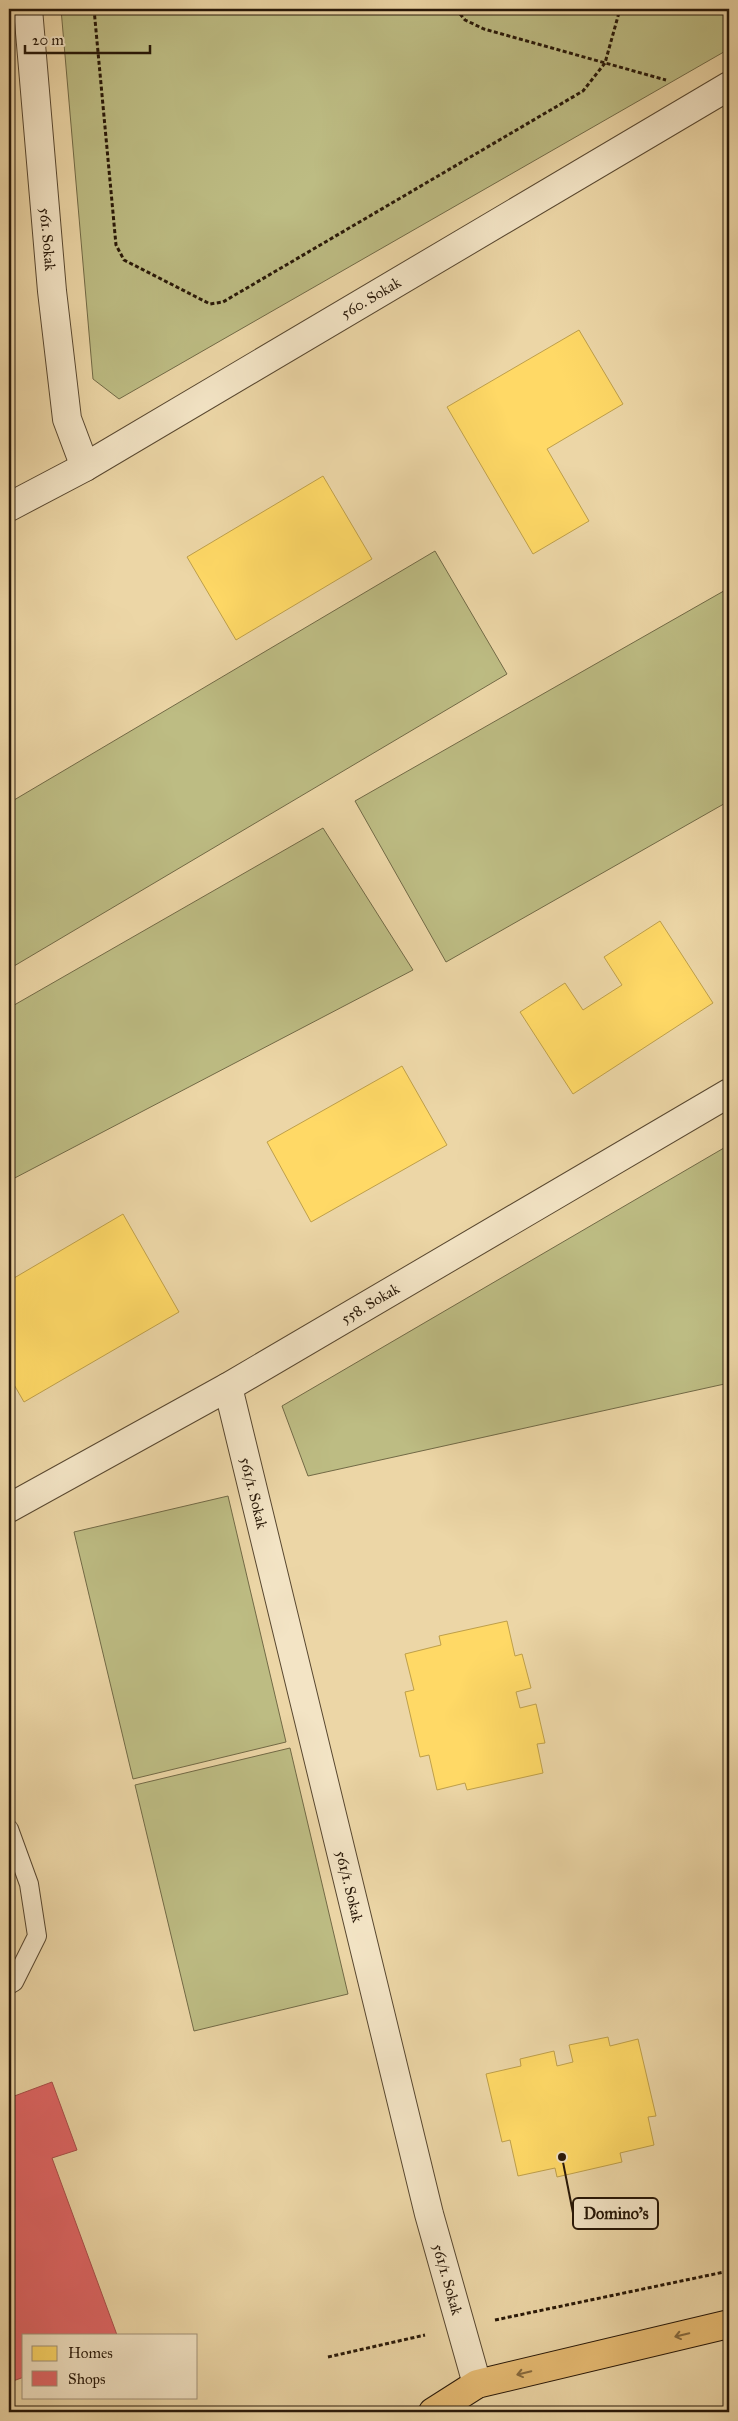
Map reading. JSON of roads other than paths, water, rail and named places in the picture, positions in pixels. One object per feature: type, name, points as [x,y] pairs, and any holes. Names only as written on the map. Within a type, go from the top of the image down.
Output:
[{"type":"main road","points":[[433,2412],[477,2384],[729,2324]]},
{"type":"street","name":"561. Sokak","points":[[28,9],[52,291],[67,419],[85,467]]},
{"type":"street","name":"560. Sokak","points":[[9,507],[85,467],[722,90]]},
{"type":"street","name":"558. Sokak","points":[[9,1508],[228,1387],[729,1093]]},
{"type":"street","name":"561/1. Sokak","points":[[228,1387],[427,2204],[477,2384]]},
{"type":"lane","points":[[9,1829],[29,1884],[37,1936],[14,1982],[9,1985]]},
{"type":"place","name":"Domino's","points":[[562,2157]]}]
